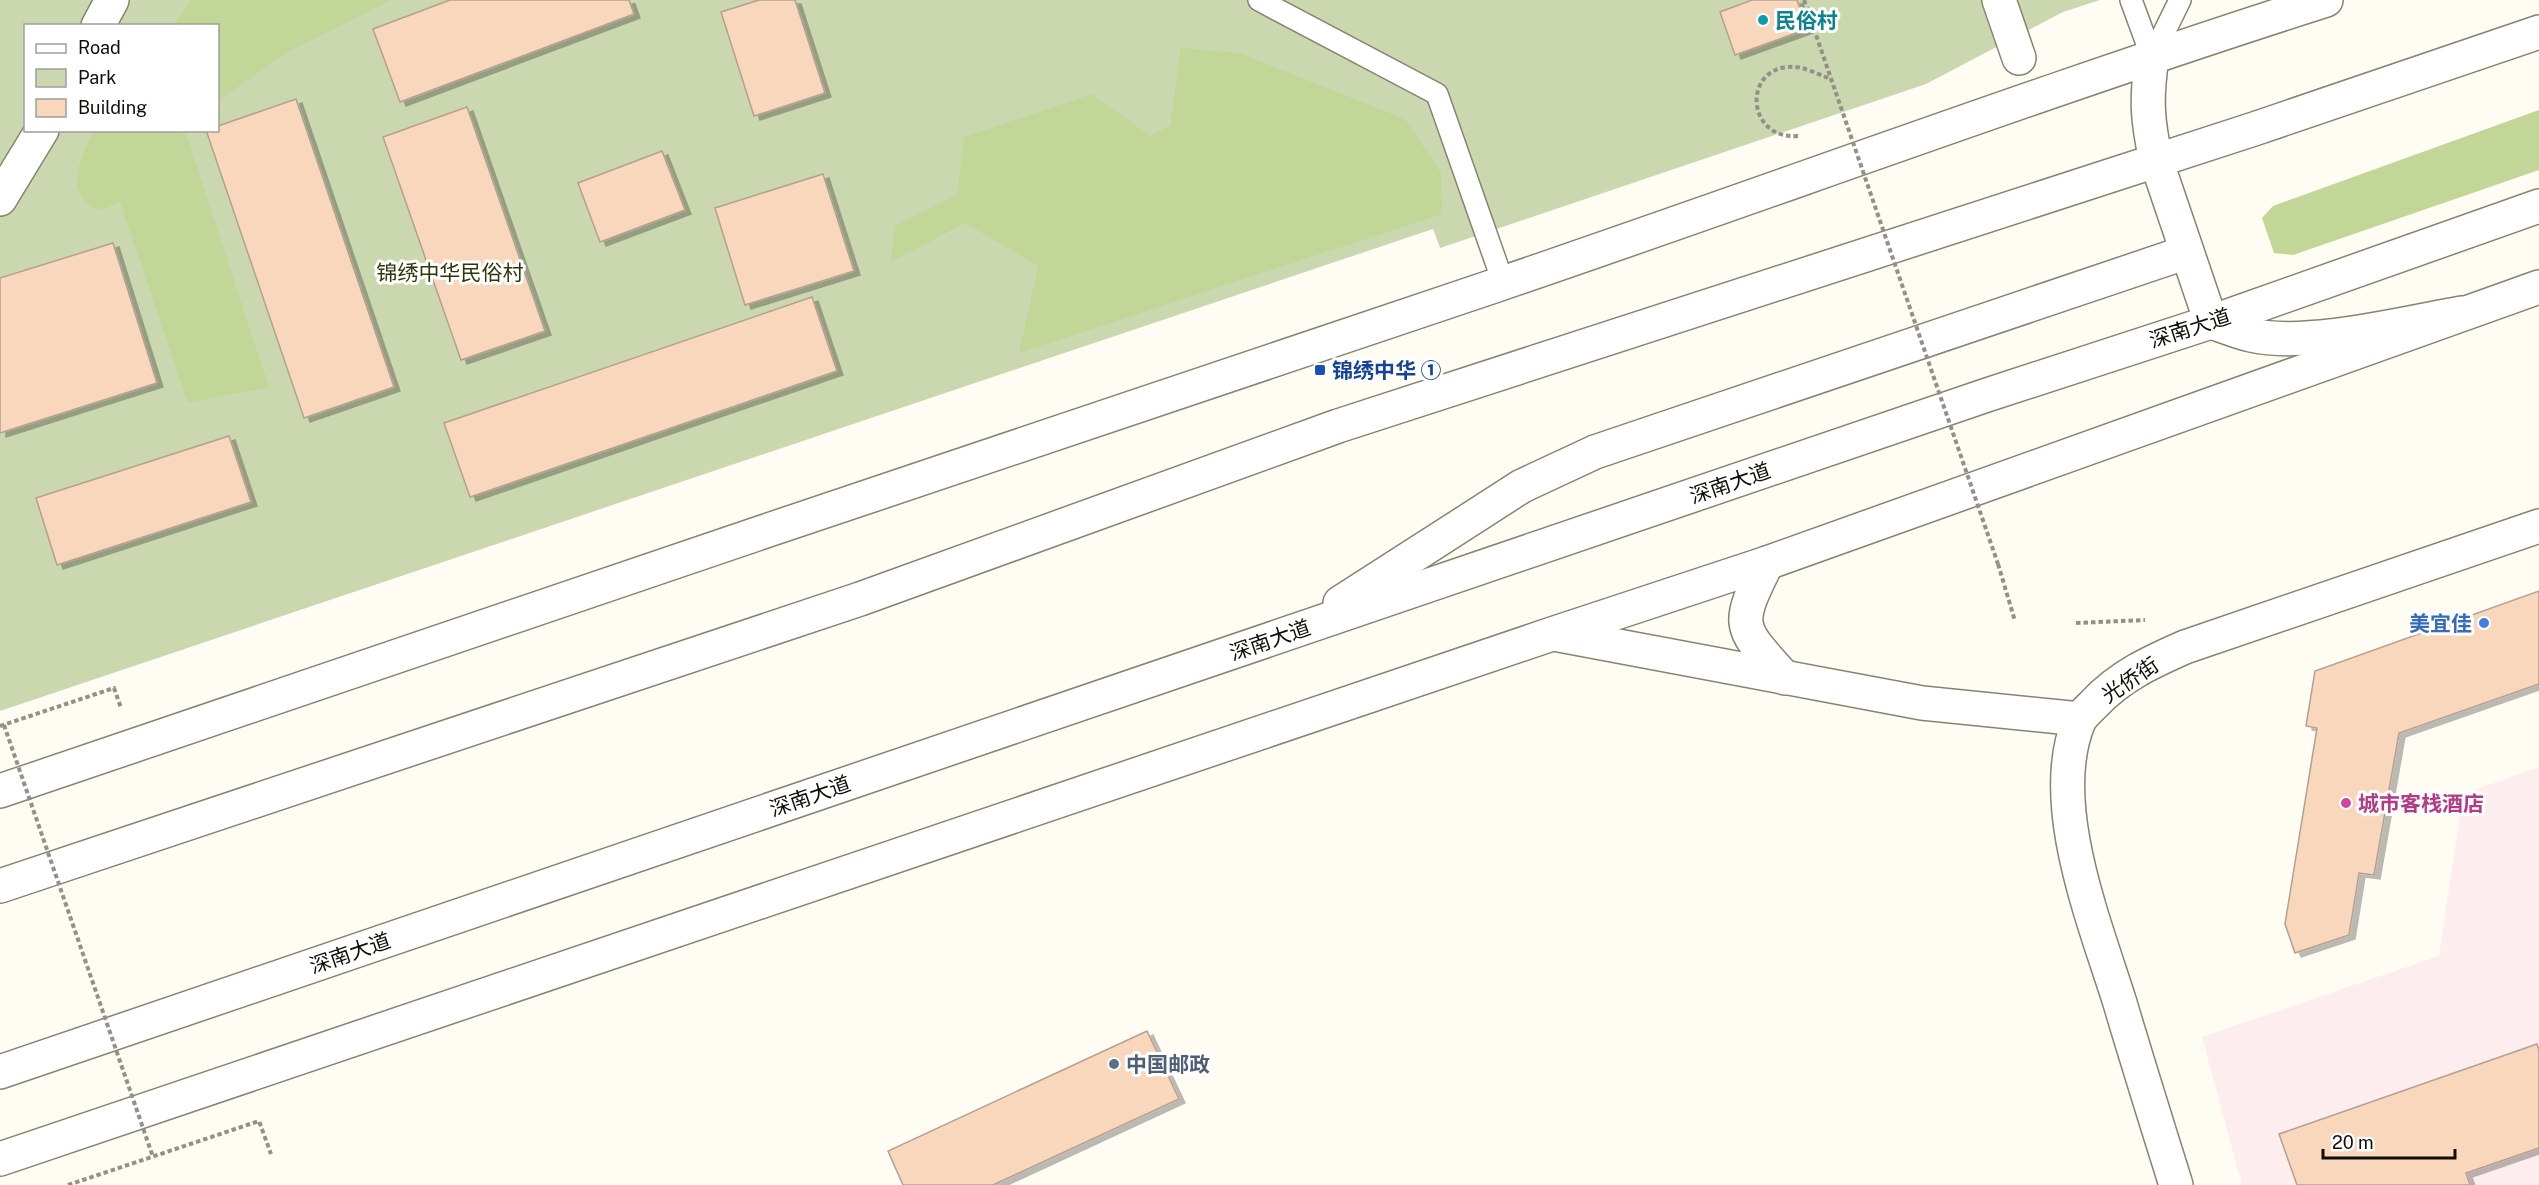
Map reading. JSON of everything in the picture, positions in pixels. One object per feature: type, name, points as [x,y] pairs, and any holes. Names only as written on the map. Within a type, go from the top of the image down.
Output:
[{"type":"main road","points":[[99,24],[112,0]]},
{"type":"main road","points":[[1999,0],[2019,58]]},
{"type":"main road","points":[[0,791],[319,681],[1503,282],[2152,57],[2326,0]]},
{"type":"main road","points":[[0,886],[860,599],[1338,426],[2254,129],[2539,32]]},
{"type":"main road","points":[[2152,57],[2147,112],[2156,160],[2211,322],[2251,335],[2282,339],[2329,336],[2462,314]]},
{"type":"main road","points":[[0,199],[41,132]]},
{"type":"main road","name":"深南大道","points":[[2,1072],[1987,395],[2211,322],[2539,206]]},
{"type":"main road","points":[[1298,630],[1522,486],[1594,452],[2187,252]]},
{"type":"main road","points":[[0,1159],[1552,634],[1767,564],[2539,287]]},
{"type":"main road","name":"光侨街","points":[[2176,1185],[2087,897],[2073,839],[2067,789],[2070,754],[2080,719],[2108,688],[2143,666],[2185,647],[2539,526]]},
{"type":"main road","points":[[1767,564],[1747,603],[1744,623],[1752,642],[1785,678]]},
{"type":"main road","points":[[1552,634],[1922,703],[2080,719]]},
{"type":"lane","points":[[1259,0],[1437,94],[1503,282]]},
{"type":"lane","points":[[2131,0],[2152,57]]},
{"type":"lane","points":[[2152,57],[2180,0]]},
{"type":"path","points":[[1804,0],[1998,564],[2015,621]]},
{"type":"path","points":[[1806,133],[1789,136],[1772,131],[1766,126],[1757,110],[1758,91],[1770,74],[1787,67],[1797,67],[1831,79]]},
{"type":"path","points":[[2076,622],[2150,620]]},
{"type":"path","points":[[122,712],[114,688],[2,726],[153,1157]]},
{"type":"path","points":[[68,1185],[259,1121],[271,1155]]},
{"type":"shaded area","points":[[2539,767],[2539,1185],[2242,1185],[2202,1037],[2439,956],[2463,794]]},
{"type":"green space","name":"锦绣中华民俗村","points":[[0,0],[2100,0],[2063,12],[1926,84],[1440,248],[1433,229],[0,711]]},
{"type":"green space","points":[[191,0],[391,0],[286,53],[219,100],[219,24],[175,24]]},
{"type":"green space","points":[[1181,48],[1239,53],[1405,119],[1441,173],[1442,214],[1019,353],[1038,266],[965,223],[891,262],[895,226],[957,195],[964,137],[1092,94],[1150,136],[1170,126]]},
{"type":"green space","points":[[2539,110],[2539,170],[2293,255],[2274,253],[2262,218],[2273,206]]},
{"type":"green space","points":[[94,132],[185,132],[269,387],[188,403],[120,202],[102,210],[91,208],[78,189],[77,176],[85,149]]},
{"type":"building","points":[[450,0],[629,0],[634,14],[400,102],[373,29]]},
{"type":"building","points":[[759,0],[795,0],[825,93],[754,116],[721,12]]},
{"type":"building","name":"民俗村","points":[[1752,0],[1797,0],[1807,29],[1735,55],[1720,12]]},
{"type":"building","points":[[296,99],[394,387],[304,418],[207,132],[219,132],[219,126]]},
{"type":"building","points":[[467,107],[545,331],[461,360],[383,137]]},
{"type":"building","points":[[662,151],[685,210],[600,242],[578,183]]},
{"type":"building","points":[[823,174],[854,271],[745,305],[715,208]]},
{"type":"building","points":[[113,243],[157,383],[0,433],[0,278]]},
{"type":"building","points":[[812,297],[837,371],[470,497],[444,423]]},
{"type":"building","points":[[229,436],[251,502],[57,565],[36,498]]},
{"type":"building","name":"城市客栈酒店","points":[[2539,591],[2539,684],[2399,733],[2374,875],[2359,873],[2349,935],[2295,953],[2285,924],[2317,728],[2306,726],[2315,671]]},
{"type":"building","points":[[1147,1031],[1179,1099],[993,1185],[903,1185],[888,1151]]},
{"type":"building","points":[[2537,1044],[2539,1050],[2539,1148],[2466,1173],[2470,1185],[2297,1185],[2279,1134]]},
{"type":"place","name":"民俗村","points":[[1763,20]]},
{"type":"place","name":"锦绣中华 ①","points":[[1320,370]]},
{"type":"place","name":"美宜佳","points":[[2484,623]]},
{"type":"place","name":"城市客栈酒店","points":[[2346,803]]},
{"type":"place","name":"中国邮政","points":[[1114,1064]]}]
